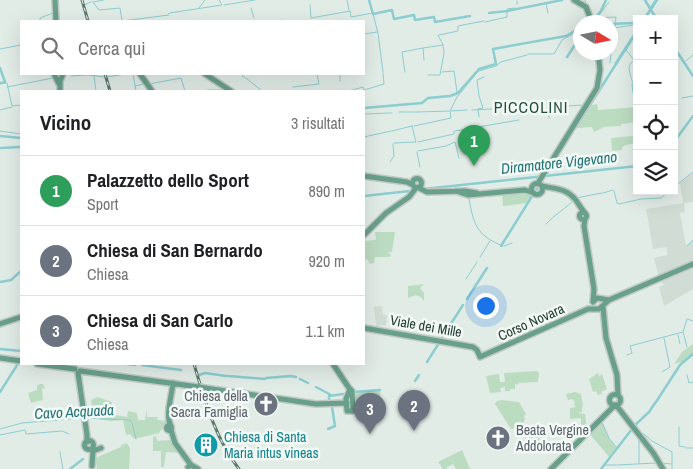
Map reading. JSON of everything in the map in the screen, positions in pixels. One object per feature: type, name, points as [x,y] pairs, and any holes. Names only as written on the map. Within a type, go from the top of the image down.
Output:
[{"type":"main road","points":[[55,0],[56,20]]},
{"type":"main road","points":[[574,0],[586,7],[589,15]]},
{"type":"main road","points":[[534,193],[532,189],[540,183],[597,88],[600,70],[599,60]]},
{"type":"main road","points":[[141,75],[151,90]]},
{"type":"main road","points":[[207,75],[229,90]]},
{"type":"main road","points":[[60,77],[60,90]]},
{"type":"main road","points":[[365,176],[407,182],[427,192],[456,191],[478,193],[525,190],[540,183],[568,193],[576,200],[582,215],[597,305],[602,316],[616,375],[618,388],[616,395],[610,398],[646,443],[662,467]]},
{"type":"main road","points":[[525,190],[539,194],[540,183]]},
{"type":"main road","points":[[365,234],[386,213],[409,197],[416,187]]},
{"type":"main road","name":"Corso Novara","points":[[481,355],[693,264]]},
{"type":"main road","points":[[594,289],[600,298],[597,305]]},
{"type":"main road","name":"Corso Novara","points":[[600,298],[609,300]]},
{"type":"main road","points":[[0,324],[20,317]]},
{"type":"main road","name":"Viale dei Mille","points":[[365,327],[474,346],[481,355]]},
{"type":"main road","points":[[0,358],[20,362]]},
{"type":"main road","points":[[45,365],[316,404],[347,403]]},
{"type":"main road","points":[[334,365],[350,393],[353,411],[347,411],[346,398],[350,393]]},
{"type":"main road","points":[[77,369],[84,418]]},
{"type":"main road","points":[[77,369],[87,435],[89,441],[94,445],[90,451],[92,467]]},
{"type":"main road","points":[[172,384],[169,428],[174,444],[190,466],[198,469]]},
{"type":"main road","points":[[551,469],[621,399],[616,395]]},
{"type":"main road","points":[[92,467],[92,451],[101,448]]},
{"type":"shaded area","points":[[693,173],[693,202],[684,203],[685,212],[680,213],[686,246],[693,239],[693,289],[664,306],[659,287],[664,285],[658,274],[654,258],[667,255],[667,247],[653,249],[646,209],[683,203],[680,183]]},
{"type":"shaded area","points":[[382,306],[383,315],[387,315],[386,325],[376,326],[374,307]]},
{"type":"green space","points":[[597,104],[598,110],[633,107],[633,122],[621,124],[621,126],[604,127],[594,132],[592,127],[577,128],[592,105]]},
{"type":"green space","points":[[633,136],[633,144],[623,146],[622,150],[612,151],[611,138]]},
{"type":"green space","points":[[523,191],[533,194],[527,203],[503,206],[502,193]]},
{"type":"green space","points":[[375,232],[395,232],[392,252],[388,252],[391,255],[390,257],[375,257],[374,263],[370,264],[367,259],[365,260],[365,241],[376,240]]},
{"type":"green space","points":[[424,284],[420,288],[424,293],[424,301],[416,295],[408,298],[408,286]]},
{"type":"green space","points":[[693,344],[693,353],[682,362],[674,364],[682,352]]},
{"type":"green space","points":[[537,371],[539,373],[538,382],[519,383],[515,384],[515,389],[510,389],[510,391],[505,391],[505,387],[500,388],[501,392],[490,393],[486,376],[499,374],[500,382],[505,382],[504,373]]},
{"type":"green space","points":[[598,373],[599,376],[602,374],[607,389],[598,395],[596,391],[593,392],[589,379]]},
{"type":"green space","points":[[43,384],[45,388],[42,389],[43,400],[31,403],[28,393],[37,390],[37,385]]},
{"type":"green space","points":[[380,390],[381,408],[355,410],[353,392]]},
{"type":"green space","points":[[575,392],[581,394],[583,406],[582,412],[577,413],[585,414],[587,430],[581,436],[581,418],[570,419],[570,408],[576,407],[574,405],[575,402],[572,399],[568,400],[566,394]]},
{"type":"green space","points":[[97,397],[112,402],[110,414],[127,417],[128,411],[137,413],[138,420],[145,420],[147,408],[147,417],[158,417],[157,420],[166,421],[166,424],[159,433],[134,439],[130,434],[126,435],[123,420],[112,421],[86,418],[85,414],[92,413],[91,400]]},
{"type":"green space","points":[[497,401],[519,402],[526,414],[521,427],[511,429],[495,404]]},
{"type":"green space","points":[[602,422],[609,439],[616,447],[609,457],[589,433]]},
{"type":"green space","points":[[529,429],[542,432],[538,442],[532,447],[527,442],[525,436],[530,436]]},
{"type":"green space","points":[[156,436],[157,441],[171,440],[179,453],[166,452],[164,467],[161,467],[161,451],[153,451],[153,437]]},
{"type":"green space","points":[[127,443],[130,448],[129,469],[97,469],[95,458]]},
{"type":"green space","points":[[462,450],[470,469],[456,469],[453,464],[447,467],[447,469],[443,469],[438,462]]},
{"type":"waterway","points":[[93,2],[104,0]]},
{"type":"waterway","points":[[199,8],[205,0]]},
{"type":"waterway","points":[[170,13],[222,5],[219,0]]},
{"type":"waterway","points":[[224,5],[255,0]]},
{"type":"waterway","points":[[347,0],[349,10]]},
{"type":"waterway","points":[[369,0],[373,14],[392,10],[394,19],[414,15],[415,20],[434,17],[435,22],[470,16]]},
{"type":"waterway","points":[[507,11],[562,0]]},
{"type":"waterway","points":[[585,0],[586,5]]},
{"type":"waterway","points":[[598,15],[606,0]]},
{"type":"waterway","points":[[644,0],[650,10]]},
{"type":"waterway","points":[[645,0],[650,8]]},
{"type":"waterway","points":[[650,8],[655,0]]},
{"type":"waterway","points":[[653,8],[657,0]]},
{"type":"waterway","points":[[647,15],[657,0]]},
{"type":"waterway","points":[[84,5],[91,2]]},
{"type":"waterway","points":[[93,2],[99,10],[120,8],[122,20]]},
{"type":"waterway","points":[[599,15],[609,2]]},
{"type":"waterway","points":[[546,3],[548,13]]},
{"type":"waterway","points":[[83,5],[87,20]]},
{"type":"waterway","points":[[310,5],[311,18],[350,11],[351,17],[373,13]]},
{"type":"waterway","points":[[251,8],[254,18]]},
{"type":"waterway","points":[[485,22],[507,17],[507,9],[515,8]]},
{"type":"waterway","points":[[648,15],[651,10]]},
{"type":"waterway","points":[[651,10],[654,15]]},
{"type":"waterway","points":[[489,13],[507,11]]},
{"type":"waterway","points":[[651,11],[654,15]]},
{"type":"waterway","points":[[40,20],[40,18],[53,13]]},
{"type":"waterway","points":[[373,14],[378,33],[383,72]]},
{"type":"waterway","points":[[130,20],[169,15]]},
{"type":"waterway","points":[[439,35],[458,31],[458,26],[484,21]]},
{"type":"waterway","points":[[618,24],[633,23]]},
{"type":"waterway","points":[[618,27],[633,25]]},
{"type":"waterway","points":[[365,34],[377,32]]},
{"type":"waterway","points":[[365,108],[422,103],[428,98],[450,96],[458,93],[479,69],[496,64],[493,49],[566,36],[573,32]]},
{"type":"waterway","points":[[528,54],[554,54],[562,40],[573,34]]},
{"type":"waterway","points":[[424,60],[423,48],[443,45],[438,35]]},
{"type":"waterway","points":[[615,63],[633,35]]},
{"type":"waterway","points":[[576,127],[633,37]]},
{"type":"waterway","points":[[633,39],[626,50],[633,59]]},
{"type":"waterway","points":[[0,49],[20,45]]},
{"type":"waterway","points":[[428,75],[440,75],[444,53],[443,45]]},
{"type":"waterway","points":[[405,72],[402,52],[423,48]]},
{"type":"waterway","points":[[567,57],[573,48]]},
{"type":"waterway","points":[[678,53],[693,76]]},
{"type":"waterway","points":[[678,54],[693,77]]},
{"type":"waterway","points":[[467,110],[451,111],[457,97],[479,71],[496,66],[501,62],[527,55]]},
{"type":"waterway","points":[[686,61],[693,55]]},
{"type":"waterway","points":[[633,61],[629,68],[633,84]]},
{"type":"waterway","points":[[0,68],[5,82],[0,83]]},
{"type":"waterway","points":[[442,72],[454,71],[457,92]]},
{"type":"waterway","points":[[364,90],[384,84],[383,73]]},
{"type":"waterway","points":[[107,77],[119,75]]},
{"type":"waterway","points":[[133,75],[136,90]]},
{"type":"waterway","points":[[293,87],[319,84],[317,75]]},
{"type":"waterway","points":[[340,75],[340,81]]},
{"type":"waterway","points":[[71,76],[105,77]]},
{"type":"waterway","points":[[94,76],[96,90]]},
{"type":"waterway","points":[[478,109],[483,108],[477,80],[484,77]]},
{"type":"waterway","points":[[7,87],[53,78]]},
{"type":"waterway","points":[[149,84],[181,78],[185,90]]},
{"type":"waterway","points":[[246,78],[261,90]]},
{"type":"waterway","points":[[0,84],[7,83],[12,106],[20,105]]},
{"type":"waterway","points":[[135,86],[144,84]]},
{"type":"waterway","points":[[632,84],[633,93]]},
{"type":"waterway","points":[[352,90],[363,87],[364,90]]},
{"type":"waterway","points":[[209,90],[223,90]]},
{"type":"waterway","points":[[682,98],[693,96]]},
{"type":"waterway","points":[[539,113],[549,113],[548,107],[585,105]]},
{"type":"waterway","points":[[0,110],[12,107]]},
{"type":"waterway","points":[[472,110],[511,108]]},
{"type":"waterway","points":[[478,110],[479,117]]},
{"type":"waterway","points":[[414,126],[451,118],[450,111],[418,112]]},
{"type":"waterway","points":[[399,112],[418,112]]},
{"type":"waterway","points":[[365,114],[389,113]]},
{"type":"waterway","points":[[549,113],[549,118]]},
{"type":"waterway","name":"Diramatore Vigevano","points":[[678,137],[693,116]]},
{"type":"waterway","points":[[455,131],[519,120]]},
{"type":"waterway","points":[[392,131],[412,126]]},
{"type":"waterway","points":[[394,143],[416,142],[412,126]]},
{"type":"waterway","points":[[0,131],[20,134]]},
{"type":"waterway","points":[[365,137],[391,131]]},
{"type":"waterway","points":[[418,142],[454,134],[454,131]]},
{"type":"waterway","points":[[0,136],[20,138]]},
{"type":"waterway","points":[[564,146],[570,136]]},
{"type":"waterway","points":[[418,151],[446,146],[455,142],[459,158]]},
{"type":"waterway","points":[[390,162],[394,156],[393,144]]},
{"type":"waterway","points":[[0,148],[20,147]]},
{"type":"waterway","points":[[417,152],[420,167]]},
{"type":"waterway","name":"Diramatore Vigevano","points":[[424,189],[633,166]]},
{"type":"waterway","points":[[678,184],[693,172]]},
{"type":"waterway","points":[[501,246],[539,185]]},
{"type":"waterway","points":[[603,193],[613,190]]},
{"type":"waterway","name":"Diramatore Vigevano","points":[[365,196],[410,191]]},
{"type":"waterway","points":[[614,191],[617,203],[619,204],[641,199],[661,198]]},
{"type":"waterway","points":[[576,198],[602,193]]},
{"type":"waterway","points":[[661,198],[664,195]]},
{"type":"waterway","points":[[469,198],[472,215],[478,228],[487,238],[503,246]]},
{"type":"waterway","points":[[546,224],[574,200]]},
{"type":"waterway","points":[[687,246],[693,240]]},
{"type":"waterway","points":[[480,257],[490,241]]},
{"type":"waterway","points":[[504,246],[512,243]]},
{"type":"waterway","points":[[466,279],[477,262]]},
{"type":"waterway","points":[[467,299],[487,268]]},
{"type":"waterway","points":[[0,282],[11,280],[20,272]]},
{"type":"waterway","points":[[441,339],[463,305]]},
{"type":"waterway","points":[[687,347],[683,332],[687,319],[693,321]]},
{"type":"waterway","points":[[627,355],[632,353],[630,346],[683,332]]},
{"type":"waterway","points":[[678,335],[680,344]]},
{"type":"waterway","points":[[662,372],[670,367],[664,338]]},
{"type":"waterway","points":[[427,362],[439,343]]},
{"type":"waterway","points":[[0,349],[20,351]]},
{"type":"waterway","points":[[681,364],[693,354]]},
{"type":"waterway","name":"Diramatore Vigevano","points":[[0,392],[19,362]]},
{"type":"waterway","points":[[142,365],[181,370]]},
{"type":"waterway","points":[[656,402],[680,365]]},
{"type":"waterway","points":[[199,375],[205,373],[226,376]]},
{"type":"waterway","points":[[415,381],[419,375]]},
{"type":"waterway","points":[[687,375],[689,383],[693,382]]},
{"type":"waterway","points":[[228,376],[265,379]]},
{"type":"waterway","points":[[266,378],[296,377]]},
{"type":"waterway","points":[[300,379],[308,383]]},
{"type":"waterway","points":[[316,387],[331,395]]},
{"type":"waterway","points":[[353,392],[380,390]]},
{"type":"waterway","points":[[399,407],[408,392]]},
{"type":"waterway","points":[[329,402],[329,396],[343,394]]},
{"type":"waterway","points":[[633,427],[649,412],[655,403]]},
{"type":"waterway","points":[[328,429],[335,426],[332,407]]},
{"type":"waterway","name":"Cavo Acquada","points":[[0,429],[22,423],[83,418]]},
{"type":"waterway","name":"Cavo Acquada","points":[[87,418],[130,420],[136,439]]},
{"type":"waterway","points":[[602,422],[609,438],[617,448]]},
{"type":"waterway","points":[[679,427],[679,446],[685,447]]},
{"type":"waterway","points":[[601,469],[632,429]]},
{"type":"waterway","points":[[0,435],[25,430],[26,434],[62,431],[69,434]]},
{"type":"waterway","points":[[644,434],[652,441],[672,452],[672,469]]},
{"type":"waterway","points":[[639,439],[639,463]]},
{"type":"waterway","points":[[686,448],[693,448]]},
{"type":"waterway","points":[[60,452],[63,469]]},
{"type":"waterway","points":[[70,469],[83,459]]},
{"type":"waterway","points":[[617,465],[656,463]]},
{"type":"waterway","points":[[662,463],[671,464]]},
{"type":"waterway","points":[[605,465],[616,465]]},
{"type":"railway","points":[[82,0],[88,20]]},
{"type":"railway","points":[[105,75],[110,90]]},
{"type":"railway","points":[[194,365],[217,432],[239,469]]},
{"type":"place","name":"Palazzetto dello Sport","points":[[474,166]]},
{"type":"place","name":"Chiesa della Sacra Famiglia","points":[[266,404]]},
{"type":"place","name":"Chiesa di San Bernardo","points":[[414,431]]},
{"type":"place","name":"Chiesa di San Carlo","points":[[370,434]]},
{"type":"place","name":"Beata Vergine Addolorata","points":[[498,438]]},
{"type":"place","name":"Chiesa di Santa Maria intus vineas","points":[[206,445]]},
{"type":"district","name":"PICCOLINI","points":[[531,107]]}]
